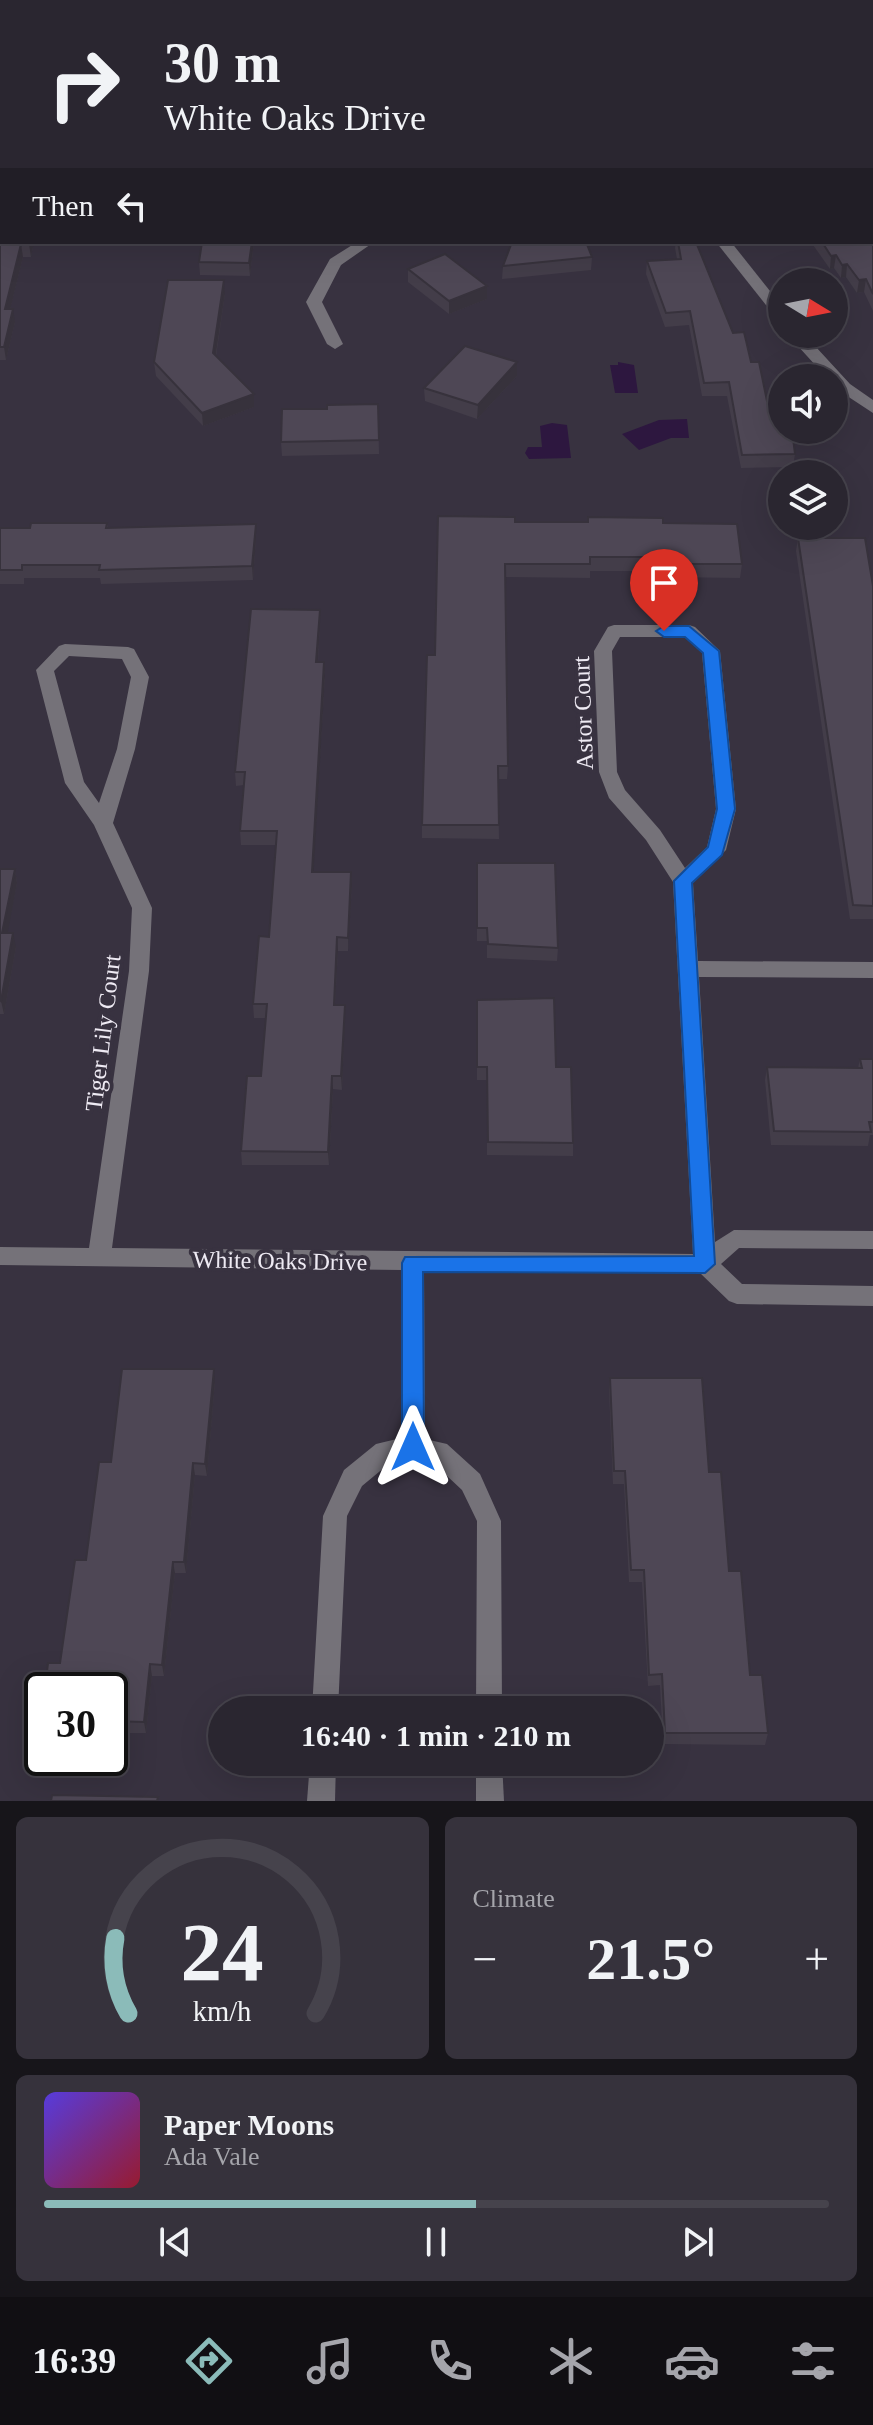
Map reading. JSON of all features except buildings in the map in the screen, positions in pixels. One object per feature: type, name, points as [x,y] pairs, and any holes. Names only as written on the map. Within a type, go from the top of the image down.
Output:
[{"type":"street","points":[[335,344],[314,302],[335,262],[364,244]]},
{"type":"street","points":[[725,244],[768,298]]},
{"type":"street","points":[[808,348],[844,387],[873,408]]},
{"type":"street","name":"Astor Court","points":[[614,631],[689,631],[711,651],[726,809],[716,850],[683,881],[653,835],[616,793],[608,772],[603,651],[614,631]]},
{"type":"street","name":"Tiger Lily Court","points":[[99,1257],[139,971],[142,908],[103,823],[75,783],[45,670],[65,650],[128,653],[140,677],[126,749],[103,823]]},
{"type":"street","points":[[683,881],[705,1264],[737,1294],[873,1296]]},
{"type":"street","points":[[686,969],[873,970]]},
{"type":"street","points":[[705,1264],[734,1239],[873,1240]]},
{"type":"street","name":"White Oaks Drive","points":[[0,1256],[705,1264]]},
{"type":"street","points":[[413,1263],[413,1447]]},
{"type":"street","points":[[326,1696],[335,1516],[353,1478],[385,1452],[413,1447],[438,1452],[471,1482],[489,1521],[489,1696]]},
{"type":"street","points":[[321,1801],[322,1776]]},
{"type":"street","points":[[489,1776],[490,1801]]},
{"type":"shaded area","points":[[618,362],[634,365],[638,393],[615,393],[610,365],[618,365]]},
{"type":"shaded area","points":[[687,419],[689,438],[671,438],[639,450],[622,434],[659,420]]},
{"type":"shaded area","points":[[552,423],[567,425],[571,458],[529,459],[525,453],[528,447],[542,447],[540,426]]},
{"type":"route","points":[[413,1447],[413,1263],[705,1264],[683,881],[716,850],[726,809],[711,651],[689,631],[664,631]]}]
